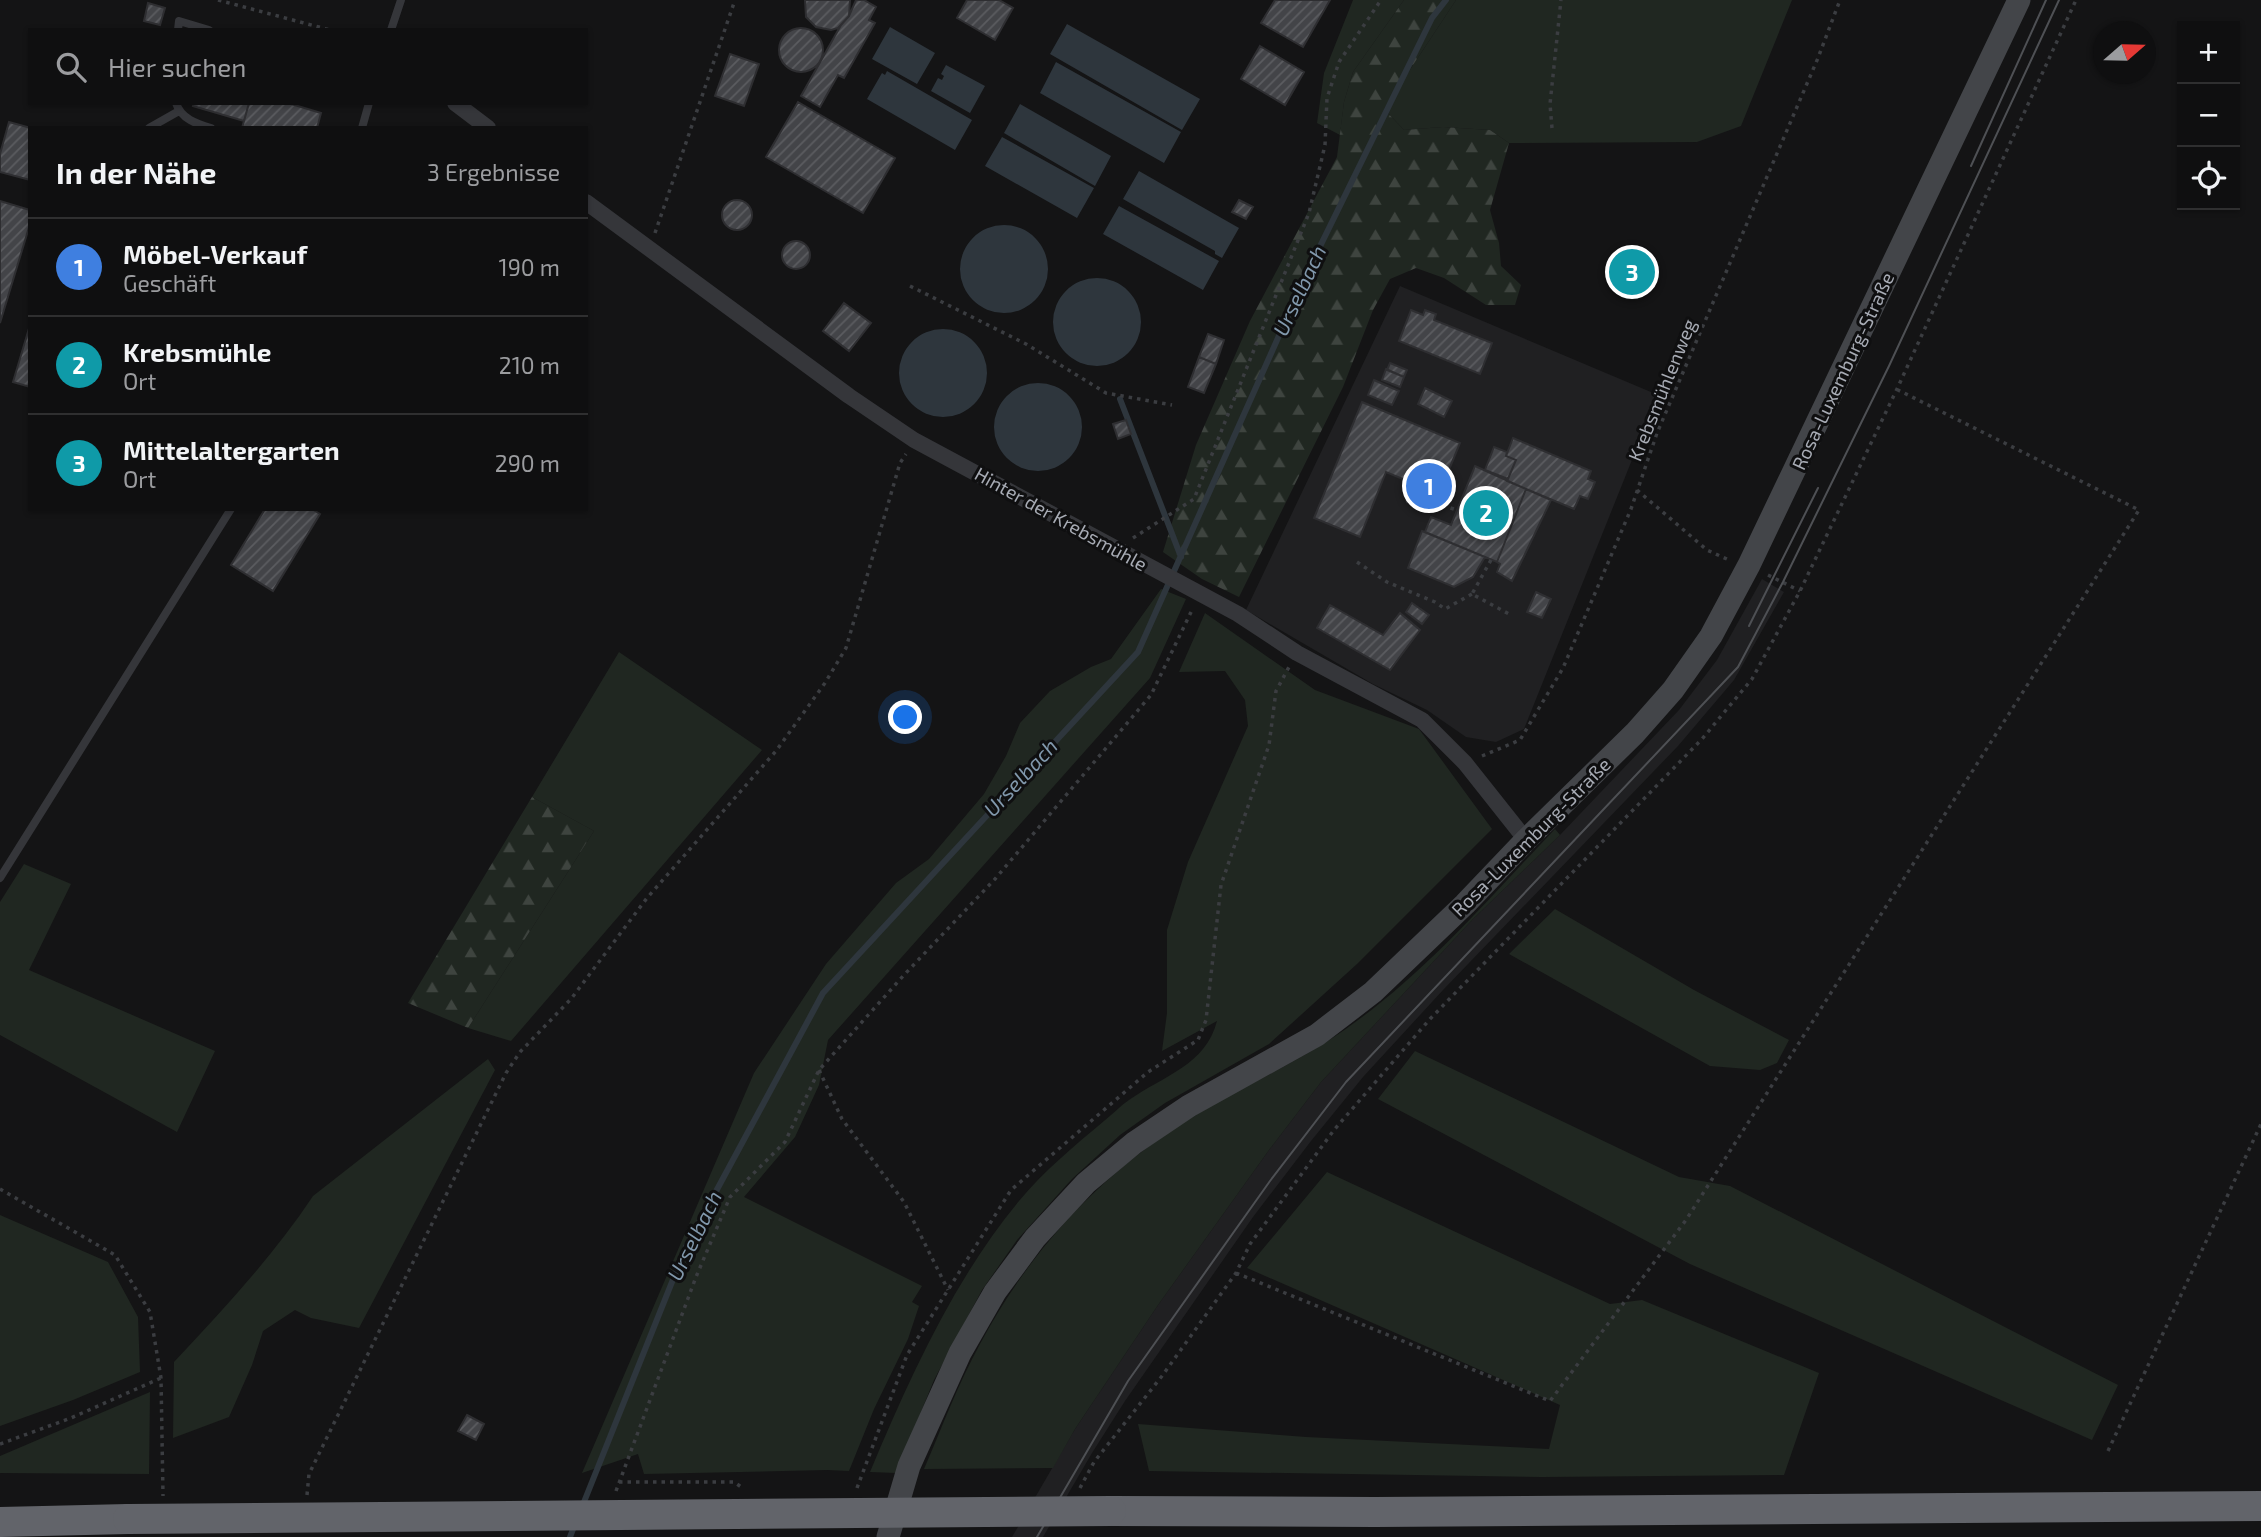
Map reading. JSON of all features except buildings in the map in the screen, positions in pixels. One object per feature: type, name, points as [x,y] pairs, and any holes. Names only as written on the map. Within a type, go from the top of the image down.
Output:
[{"type":"highway","points":[[0,1522],[1111,1511],[1388,1512],[2261,1506]]},
{"type":"main road","name":"Rosa-Luxemburg-Straße","points":[[888,1537],[909,1466],[960,1353],[995,1292],[1035,1238],[1086,1183],[1134,1143],[1189,1106],[1317,1035],[1373,992],[1635,733],[1673,690],[1711,636],[1744,563],[2019,0]]},
{"type":"street","points":[[458,105],[485,126]]},
{"type":"street","name":"Hinter der Krebsmühle","points":[[588,203],[849,396],[914,440],[1238,614],[1297,653],[1422,720],[1465,763],[1525,840]]},
{"type":"lane","points":[[392,28],[401,0]]},
{"type":"lane","points":[[178,28],[179,21],[202,28]]},
{"type":"lane","points":[[363,126],[368,105]]},
{"type":"lane","points":[[152,126],[177,107],[195,123],[205,126]]},
{"type":"lane","points":[[0,878],[230,511]]},
{"type":"path","points":[[218,0],[323,28]]},
{"type":"path","points":[[650,249],[735,0]]},
{"type":"path","points":[[1115,548],[1194,499],[1309,213],[1325,145],[1327,98],[1339,62],[1381,0]]},
{"type":"path","points":[[1552,128],[1550,104],[1561,0]]},
{"type":"path","name":"Krebsmühlenweg","points":[[1476,759],[1520,740],[1563,668],[1631,509],[1657,433],[1818,58],[1840,0]]},
{"type":"path","points":[[1094,1462],[1162,1376],[1236,1273],[1250,1244],[1334,1130],[1430,1019],[1702,739],[1752,679],[1800,591],[1897,389],[2076,0]]},
{"type":"path","points":[[910,286],[1026,344],[1106,393],[1171,405]]},
{"type":"path","points":[[1236,1273],[1550,1401],[1686,1220],[2139,510],[1897,389]]},
{"type":"path","points":[[307,1499],[309,1474],[506,1073],[520,1052],[571,999],[647,898],[776,751],[825,683],[846,648],[900,463],[914,440]]},
{"type":"path","points":[[1637,490],[1707,550],[1720,557],[1744,563],[1800,591]]},
{"type":"path","points":[[1406,502],[1429,492],[1433,494],[1429,505],[1433,506],[1436,498],[1443,500],[1441,505],[1457,510]]},
{"type":"path","points":[[1357,562],[1387,582],[1435,602],[1445,609],[1472,594],[1490,560]]},
{"type":"path","points":[[619,1482],[696,1277],[730,1197],[785,1142],[819,1070],[995,879],[1152,695],[1200,594]]},
{"type":"path","points":[[1472,594],[1509,614]]},
{"type":"path","points":[[1198,1040],[1206,1020],[1221,886],[1269,745],[1276,691],[1297,653]]},
{"type":"path","points":[[819,1070],[842,1119],[904,1202],[948,1290]]},
{"type":"path","points":[[2108,1451],[2261,1124]]},
{"type":"path","points":[[0,1189],[115,1255],[150,1312],[161,1378],[164,1473]]},
{"type":"path","points":[[0,1444],[71,1418],[161,1378]]},
{"type":"shaded area","points":[[1067,24],[1200,99],[1182,130],[1050,54]]},
{"type":"shaded area","points":[[890,27],[935,53],[917,84],[872,59]]},
{"type":"shaded area","points":[[1056,62],[1181,132],[1164,163],[1040,93]]},
{"type":"shaded area","points":[[946,65],[985,86],[970,113],[931,91],[938,78],[942,80],[944,76],[941,74]]},
{"type":"shaded area","points":[[887,71],[972,120],[955,150],[867,99],[882,73],[885,75]]},
{"type":"shaded area","points":[[1020,104],[1111,156],[1095,186],[1004,133]]},
{"type":"shaded area","points":[[1002,137],[1094,188],[1077,218],[985,166]]},
{"type":"shaded area","points":[[1139,171],[1239,228],[1222,258],[1215,254],[1215,251],[1123,199]]},
{"type":"shaded area","points":[[1119,206],[1219,261],[1203,290],[1103,234]]},
{"type":"shaded area","points":[[1004,225],[1029,232],[1041,244],[1048,269],[1041,294],[1029,306],[1004,313],[979,306],[967,294],[960,269],[967,244],[979,232]]},
{"type":"shaded area","points":[[1088,278],[1106,278],[1122,285],[1134,297],[1141,313],[1141,331],[1134,347],[1122,359],[1106,366],[1088,366],[1072,359],[1060,347],[1053,331],[1053,313],[1060,297],[1072,285]]},
{"type":"shaded area","points":[[1400,286],[1658,395],[1524,729],[1496,742],[1466,737],[1427,710],[1373,684],[1246,610]]},
{"type":"shaded area","points":[[934,329],[952,329],[968,336],[980,348],[987,364],[987,382],[980,398],[968,410],[952,417],[934,417],[918,410],[906,398],[899,382],[899,364],[906,348],[918,336]]},
{"type":"shaded area","points":[[1038,383],[1055,386],[1069,396],[1079,410],[1082,427],[1079,444],[1069,458],[1055,468],[1038,471],[1021,468],[1007,458],[997,444],[994,427],[997,410],[1007,396],[1021,386]]},
{"type":"shaded area","points":[[1762,579],[1784,592],[1734,680],[1678,746],[1363,1077],[1253,1217],[1125,1401],[1043,1537],[1012,1537],[1075,1429],[1158,1305],[1321,1082],[1473,919],[1560,835],[1679,710],[1717,660]]},
{"type":"green space","points":[[1353,0],[1404,0],[1353,72],[1344,102],[1340,135],[1317,123],[1324,73]]},
{"type":"green space","points":[[1404,0],[1456,0],[1384,109],[1404,130],[1443,127],[1490,130],[1509,143],[1490,210],[1499,243],[1501,266],[1521,285],[1515,305],[1486,305],[1444,278],[1416,268],[1390,279],[1373,310],[1343,387],[1239,597],[1202,579],[1163,552],[1196,445],[1250,321],[1337,157],[1344,102],[1353,72]]},
{"type":"green space","points":[[1456,0],[1792,0],[1741,126],[1697,142],[1509,143],[1490,130],[1443,127],[1404,130],[1384,109]]},
{"type":"green space","points":[[1161,589],[1186,599],[1150,678],[828,1040],[819,1085],[795,1137],[744,1197],[922,1286],[912,1302],[919,1306],[908,1339],[874,1409],[849,1471],[644,1474],[638,1454],[582,1473],[754,1073],[826,964],[896,883],[929,859],[984,794],[1006,756],[1020,723],[1050,691],[1091,667],[1111,659]]},
{"type":"green space","points":[[1205,613],[1315,690],[1419,729],[1492,829],[1357,964],[1269,1044],[1165,1103],[1120,1135],[1072,1179],[1017,1240],[982,1290],[934,1380],[896,1473],[870,1472],[935,1331],[973,1264],[995,1232],[1029,1190],[1082,1140],[1126,1102],[1193,1059],[1203,1049],[1217,1021],[1162,1051],[1167,1013],[1167,930],[1188,862],[1248,726],[1245,700],[1225,671],[1179,672]]},
{"type":"green space","points":[[619,652],[762,750],[511,1041],[468,1028],[594,831],[532,797]]},
{"type":"green space","points":[[532,797],[594,831],[468,1028],[408,1003]]},
{"type":"green space","points":[[1555,829],[1560,835],[1473,919],[1321,1082],[1158,1305],[1075,1429],[1053,1468],[924,1469],[964,1374],[1000,1309],[1047,1243],[1073,1214],[1132,1159],[1165,1135],[1218,1102],[1317,1048],[1382,1002],[1459,931]]},
{"type":"green space","points":[[24,864],[71,884],[29,970],[215,1051],[177,1132],[0,1035],[0,902]]},
{"type":"green space","points":[[1555,909],[1694,990],[1789,1040],[1777,1063],[1760,1070],[1710,1066],[1509,954]]},
{"type":"green space","points":[[1415,1051],[1679,1177],[1730,1186],[2118,1385],[2092,1440],[1690,1264],[1378,1099]]},
{"type":"green space","points":[[488,1059],[495,1070],[359,1328],[311,1318],[295,1310],[263,1331],[252,1365],[229,1417],[173,1438],[174,1362],[265,1261],[313,1196]]},
{"type":"green space","points":[[1327,1172],[1610,1304],[1642,1300],[1819,1373],[1784,1475],[1542,1477],[1149,1471],[1138,1424],[1306,1437],[1549,1449],[1560,1405],[1247,1268]]},
{"type":"green space","points":[[0,1215],[108,1262],[138,1317],[140,1372],[0,1426]]},
{"type":"green space","points":[[150,1392],[149,1474],[0,1473],[0,1456]]},
{"type":"waterway","name":"Urselbach","points":[[582,1507],[686,1247],[823,993],[1138,652],[1306,275],[1432,18],[1446,0]]},
{"type":"waterway","points":[[1120,399],[1181,557]]},
{"type":"waterway","name":"Urselbach","points":[[570,1537],[575,1524]]},
{"type":"tram line","points":[[1971,166],[2046,0]]},
{"type":"tram line","points":[[1037,1537],[1128,1381],[1270,1181],[1346,1082],[1738,667],[1783,582],[1889,366],[2059,0]]},
{"type":"tram line","points":[[1749,626],[1818,488]]},
{"type":"place","name":"Mittelaltergarten","points":[[1632,272]]},
{"type":"place","name":"Möbel-Verkauf","points":[[1429,486]]},
{"type":"place","name":"Krebsmühle","points":[[1486,513]]}]
